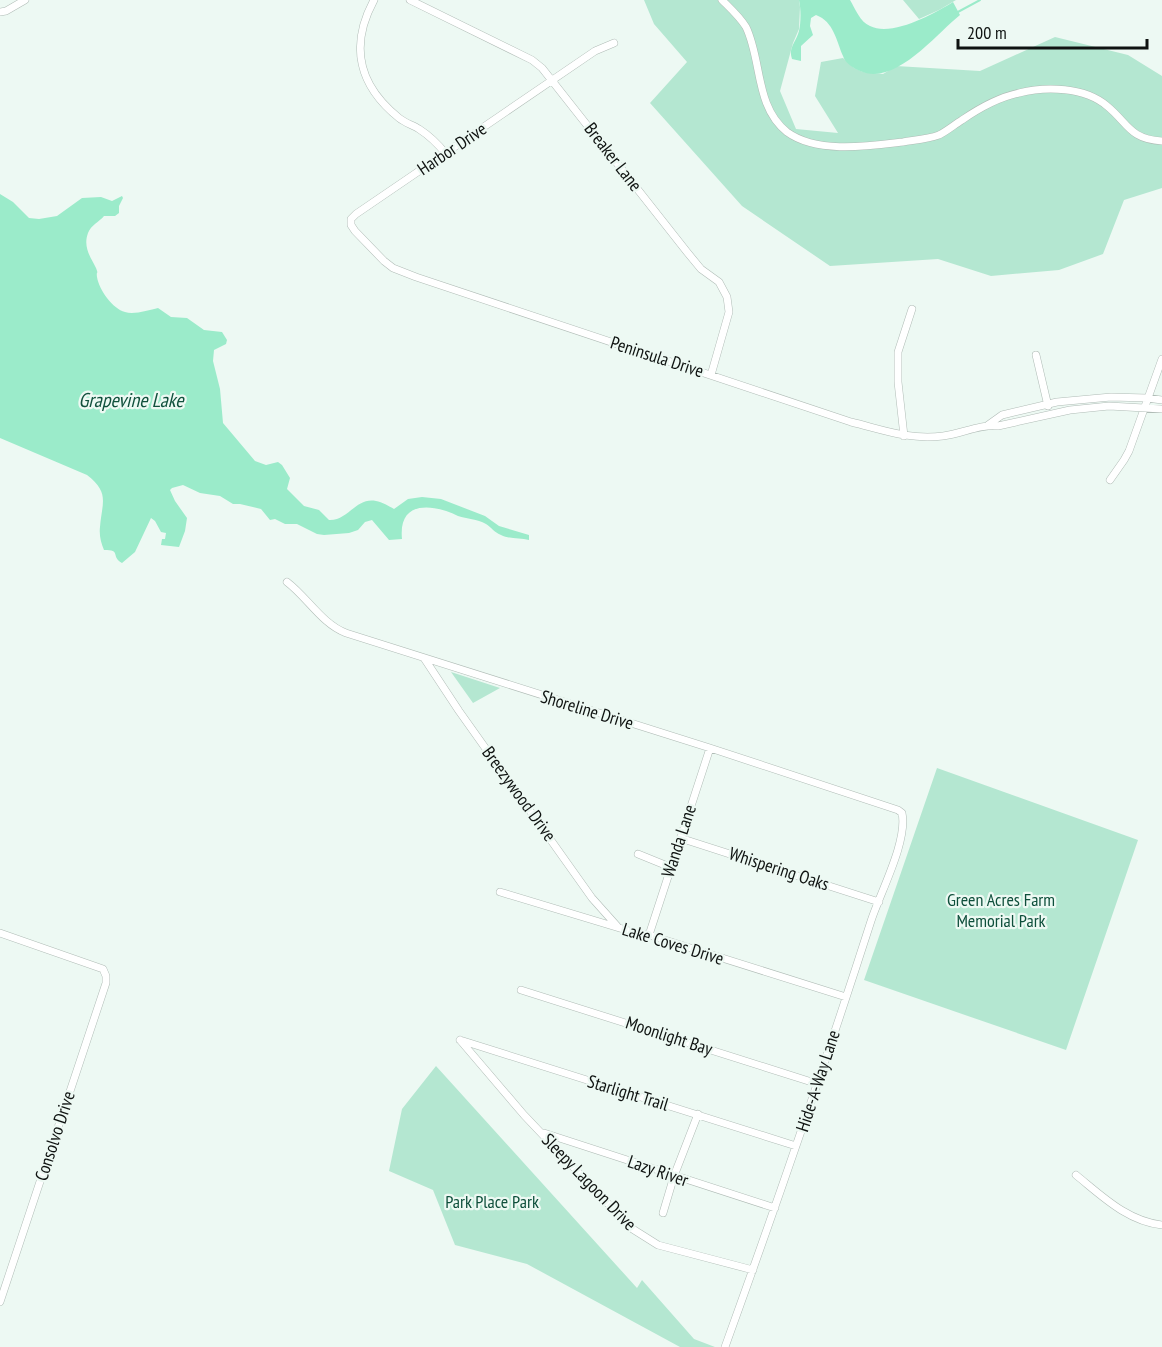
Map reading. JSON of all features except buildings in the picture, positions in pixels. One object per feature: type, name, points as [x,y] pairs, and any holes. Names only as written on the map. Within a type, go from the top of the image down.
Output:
[{"type":"street","points":[[0,12],[25,0]]},
{"type":"street","points":[[374,0],[363,26],[360,43],[360,59],[368,85],[400,119],[434,139],[446,154]]},
{"type":"street","name":"Breaker Lane","points":[[410,0],[532,60],[553,79],[687,252],[701,269],[719,282],[724,290],[729,312],[711,375]]},
{"type":"street","points":[[722,0],[745,26],[764,95],[773,114],[786,131],[802,139],[852,147],[930,138],[1007,97],[1028,91],[1054,90],[1087,94],[1097,98],[1114,112],[1132,133],[1162,141]]},
{"type":"street","name":"Harbor Drive","points":[[351,219],[553,79],[595,51],[614,43]]},
{"type":"street","name":"Peninsula Drive","points":[[351,219],[354,231],[368,247],[393,268],[851,422],[904,436],[945,436],[988,425],[998,426],[1052,414],[1109,406],[1162,409]]},
{"type":"street","points":[[904,436],[898,382],[898,352],[912,309]]},
{"type":"street","points":[[1036,355],[1047,404],[1052,414]]},
{"type":"street","points":[[1110,480],[1124,460],[1162,359]]},
{"type":"street","name":"Peninsula Drive","points":[[988,425],[1002,415],[1047,404],[1111,397],[1162,400]]},
{"type":"street","name":"Shoreline Drive","points":[[287,582],[299,591],[337,630],[710,748],[902,813]]},
{"type":"street","name":"Breezywood Drive","points":[[424,658],[459,711],[592,897],[617,927]]},
{"type":"street","name":"Wanda Lane","points":[[649,934],[710,748]]},
{"type":"street","name":"Hide-A-Way Lane","points":[[725,1347],[818,1084],[904,829],[902,813]]},
{"type":"street","name":"Whispering Oaks","points":[[680,838],[879,902]]},
{"type":"street","points":[[638,854],[670,867]]},
{"type":"street","name":"Lake Coves Drive","points":[[500,892],[636,933],[649,934],[846,998]]},
{"type":"street","name":"Consolvo Drive","points":[[0,933],[104,969],[106,976],[106,983],[0,1302]]},
{"type":"street","name":"Moonlight Bay","points":[[521,990],[818,1084]]},
{"type":"street","name":"Starlight Trail","points":[[460,1040],[796,1146]]},
{"type":"street","name":"Sleepy Lagoon Drive","points":[[460,1040],[517,1108],[631,1228],[658,1245],[753,1270]]},
{"type":"street","points":[[663,1213],[674,1176],[698,1114]]},
{"type":"street","name":"Lazy River","points":[[541,1132],[775,1208]]},
{"type":"street","points":[[1076,1175],[1127,1214],[1162,1225]]},
{"type":"green space","points":[[644,0],[799,0],[799,29],[780,91],[796,129],[838,133],[815,96],[821,62],[843,58],[854,68],[863,72],[883,74],[896,66],[980,71],[1055,37],[1128,55],[1162,76],[1162,188],[1124,200],[1103,254],[1059,270],[991,276],[938,259],[830,266],[742,206],[650,103],[687,62],[654,24]]},
{"type":"green space","points":[[903,0],[956,0],[919,19]]},
{"type":"green space","points":[[451,672],[500,688],[473,703]]},
{"type":"green space","name":"Green Acres Farm Memorial Park","points":[[937,768],[1138,840],[1066,1050],[864,980]]},
{"type":"green space","name":"Park Place Park","points":[[436,1066],[637,1288],[642,1280],[694,1339],[715,1347],[680,1347],[527,1264],[455,1245],[433,1190],[389,1171],[402,1109]]},
{"type":"water","points":[[799,0],[850,0],[863,21],[879,29],[890,29],[913,23],[953,2],[960,15],[901,65],[887,72],[873,74],[860,71],[847,63],[831,27],[816,15],[811,18],[810,26],[813,35],[801,46],[801,61],[792,59],[792,48],[800,24]]},
{"type":"water","name":"Grapevine Lake","points":[[0,194],[13,202],[29,218],[39,219],[57,216],[82,198],[101,197],[112,201],[122,196],[119,213],[115,216],[104,216],[91,228],[86,243],[96,268],[98,282],[104,293],[111,303],[125,312],[137,313],[158,308],[171,317],[187,318],[204,330],[222,332],[227,340],[226,344],[214,350],[213,361],[220,389],[223,423],[255,461],[266,465],[278,462],[282,465],[290,478],[287,489],[304,506],[319,510],[329,520],[342,517],[363,502],[381,502],[394,509],[408,499],[422,497],[441,499],[485,516],[499,526],[529,535],[529,540],[504,536],[483,522],[429,507],[412,511],[406,517],[402,526],[402,539],[389,540],[372,520],[365,522],[358,530],[349,533],[317,534],[297,524],[270,520],[261,509],[233,504],[220,496],[200,493],[183,485],[170,490],[187,518],[179,547],[161,545],[166,533],[161,532],[151,518],[135,552],[122,563],[113,551],[104,550],[102,545],[100,530],[103,498],[94,481],[87,475],[0,438]]},
{"type":"waterway","points":[[956,13],[980,0]]}]
